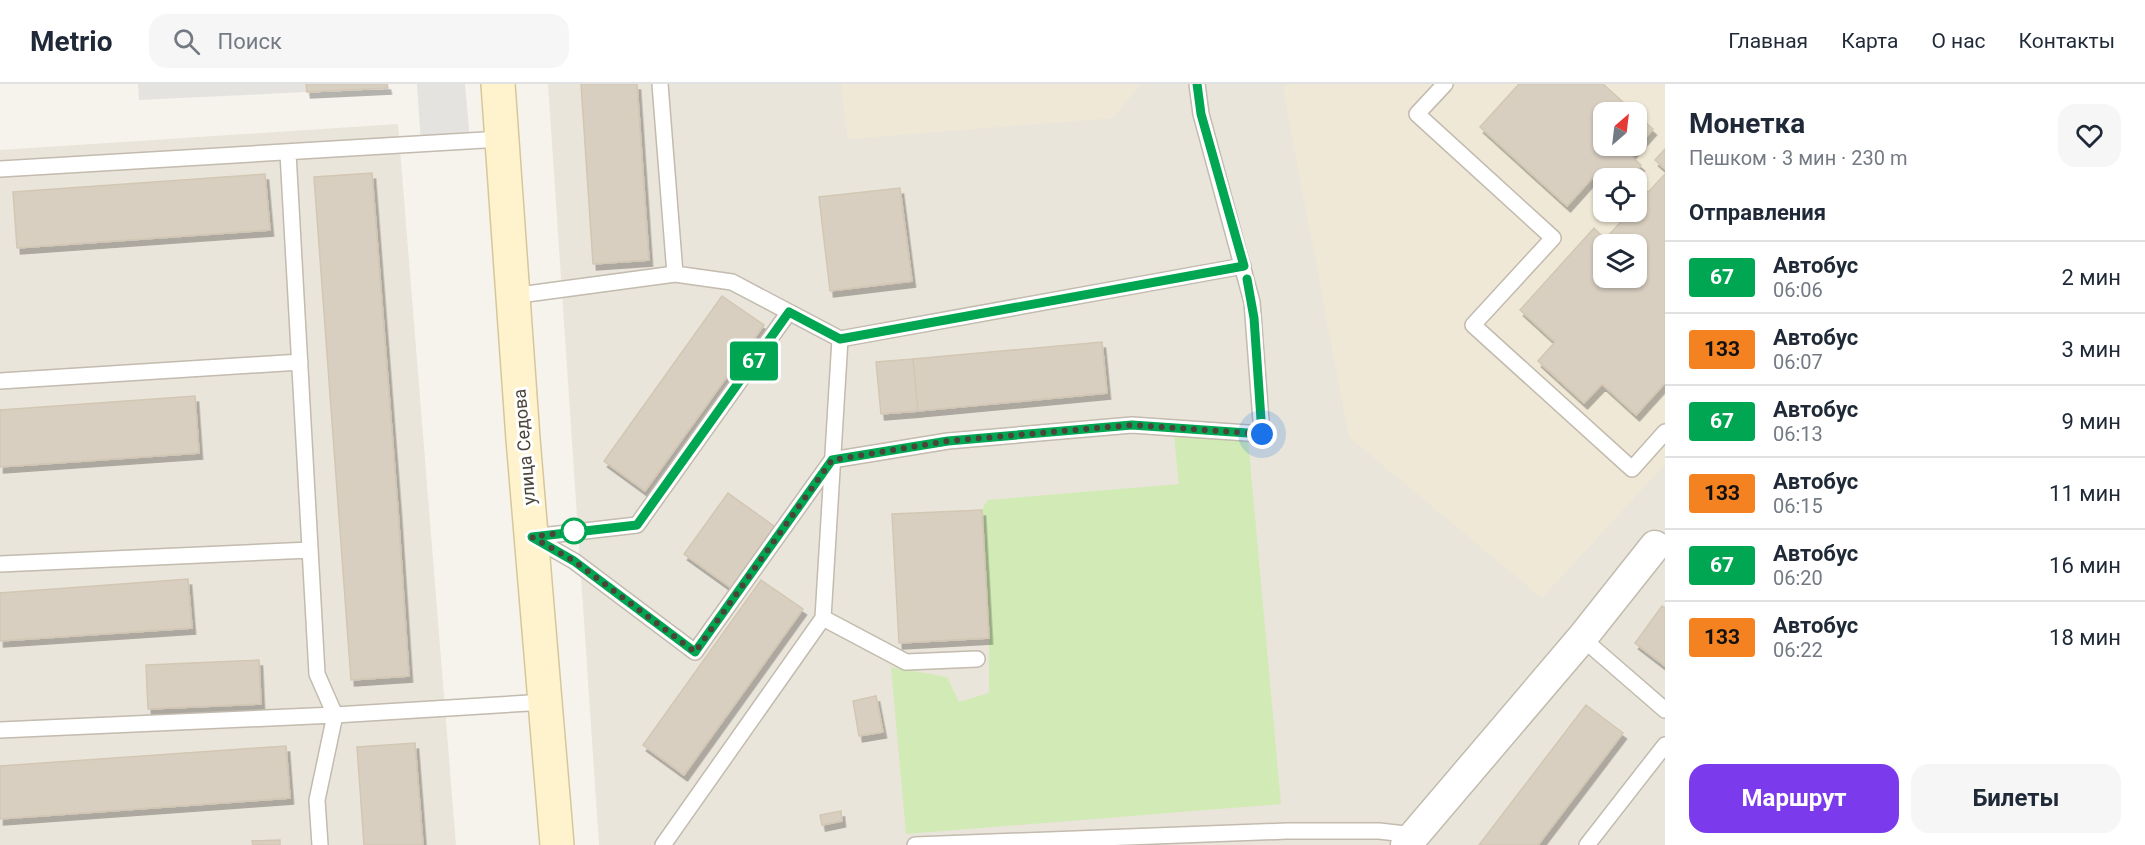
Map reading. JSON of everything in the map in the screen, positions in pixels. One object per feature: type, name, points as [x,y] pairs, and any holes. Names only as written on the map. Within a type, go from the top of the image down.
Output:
[{"type":"main road","name":"улица Седова","points":[[498,84],[512,296],[557,845]]},
{"type":"street","points":[[1410,840],[1581,638],[1660,550]]},
{"type":"lane","points":[[660,84],[675,274]]},
{"type":"lane","points":[[532,537],[574,561],[695,652],[832,460],[948,441],[1132,425],[1262,434],[1254,318],[1244,266],[1201,114],[1197,84]]},
{"type":"lane","points":[[1445,84],[1417,114],[1553,238],[1473,325],[1632,469],[1665,432]]},
{"type":"lane","points":[[0,169],[501,139]]},
{"type":"lane","points":[[288,153],[317,674],[335,715],[316,800],[320,845]]},
{"type":"lane","points":[[512,296],[675,274],[732,282],[840,339],[1244,266]]},
{"type":"lane","points":[[532,537],[637,525],[789,312]]},
{"type":"lane","points":[[663,845],[822,618],[840,339]]},
{"type":"lane","points":[[0,381],[300,362]]},
{"type":"lane","points":[[0,564],[310,550]]},
{"type":"lane","points":[[822,618],[906,662],[977,659]]},
{"type":"lane","points":[[1581,638],[1665,710]]},
{"type":"lane","points":[[0,730],[335,715],[546,702]]},
{"type":"lane","points":[[1587,845],[1665,745]]},
{"type":"lane","points":[[915,845],[1288,838],[1379,831],[1410,840]]},
{"type":"shaded area","points":[[138,84],[306,84],[307,92],[139,100]]},
{"type":"shaded area","points":[[417,84],[465,84],[470,141],[421,144]]},
{"type":"shaded area","points":[[548,84],[1665,84],[1665,845],[599,845]]},
{"type":"shaded area","points":[[841,84],[1140,84],[1113,118],[848,139]]},
{"type":"shaded area","points":[[1288,84],[1665,84],[1665,464],[1542,598],[1349,437],[1283,89]]},
{"type":"shaded area","points":[[398,124],[456,845],[0,845],[0,150]]},
{"type":"green space","points":[[1174,437],[1248,439],[1281,804],[906,834],[891,667],[947,677],[959,702],[989,693],[989,638],[982,510],[987,500],[1179,484]]},
{"type":"building","points":[[306,84],[387,84],[388,88],[307,92]]},
{"type":"building","points":[[581,84],[637,84],[649,260],[593,264]]},
{"type":"building","points":[[1519,84],[1603,84],[1623,102],[1593,102],[1593,156],[1631,156],[1641,165],[1638,168],[1593,168],[1593,177],[1567,206],[1480,127]]},
{"type":"building","points":[[1647,124],[1653,129],[1647,136]]},
{"type":"building","points":[[1665,149],[1665,169],[1655,160]]},
{"type":"building","points":[[372,173],[409,676],[351,680],[314,177]]},
{"type":"building","points":[[265,174],[270,230],[17,248],[13,192]]},
{"type":"building","points":[[1665,174],[1665,383],[1636,415],[1602,384],[1584,403],[1538,361],[1555,342],[1520,310],[1594,228],[1600,234],[1593,234],[1593,288],[1647,288],[1647,234],[1610,234],[1621,222],[1647,222],[1647,193]]},
{"type":"building","points":[[900,188],[912,281],[830,291],[819,197]]},
{"type":"building","points":[[722,296],[764,325],[645,491],[604,461]]},
{"type":"building","points":[[1102,342],[1107,393],[918,411],[913,359]]},
{"type":"building","points":[[913,359],[918,411],[881,414],[876,362]]},
{"type":"building","points":[[195,396],[199,453],[0,467],[0,410]]},
{"type":"building","points":[[728,493],[778,529],[734,590],[684,554]]},
{"type":"building","points":[[982,510],[989,638],[899,643],[892,514]]},
{"type":"building","points":[[188,579],[192,628],[0,641],[0,593]]},
{"type":"building","points":[[761,580],[803,609],[684,775],[643,745]]},
{"type":"building","points":[[1662,606],[1665,608],[1665,666],[1635,643]]},
{"type":"building","points":[[259,660],[261,704],[148,709],[146,665]]},
{"type":"building","points":[[876,696],[883,732],[859,736],[853,701]]},
{"type":"building","points":[[1586,705],[1623,733],[1538,845],[1479,845]]},
{"type":"building","points":[[415,743],[423,845],[364,845],[357,747]]},
{"type":"building","points":[[286,746],[290,798],[0,819],[0,766]]},
{"type":"building","points":[[841,811],[842,821],[822,825],[820,815]]},
{"type":"building","points":[[280,840],[280,845],[253,845],[252,841]]},
{"type":"bus line","name":"67","points":[[1197,84],[1201,114],[1244,266],[840,339],[789,312],[637,525],[532,537],[574,561],[695,652],[832,460],[948,441],[1132,425],[1262,434],[1254,318],[1247,279]]},
{"type":"route","points":[[574,531],[532,537],[574,561],[695,652],[832,460],[948,441],[1132,425],[1262,434]]}]
